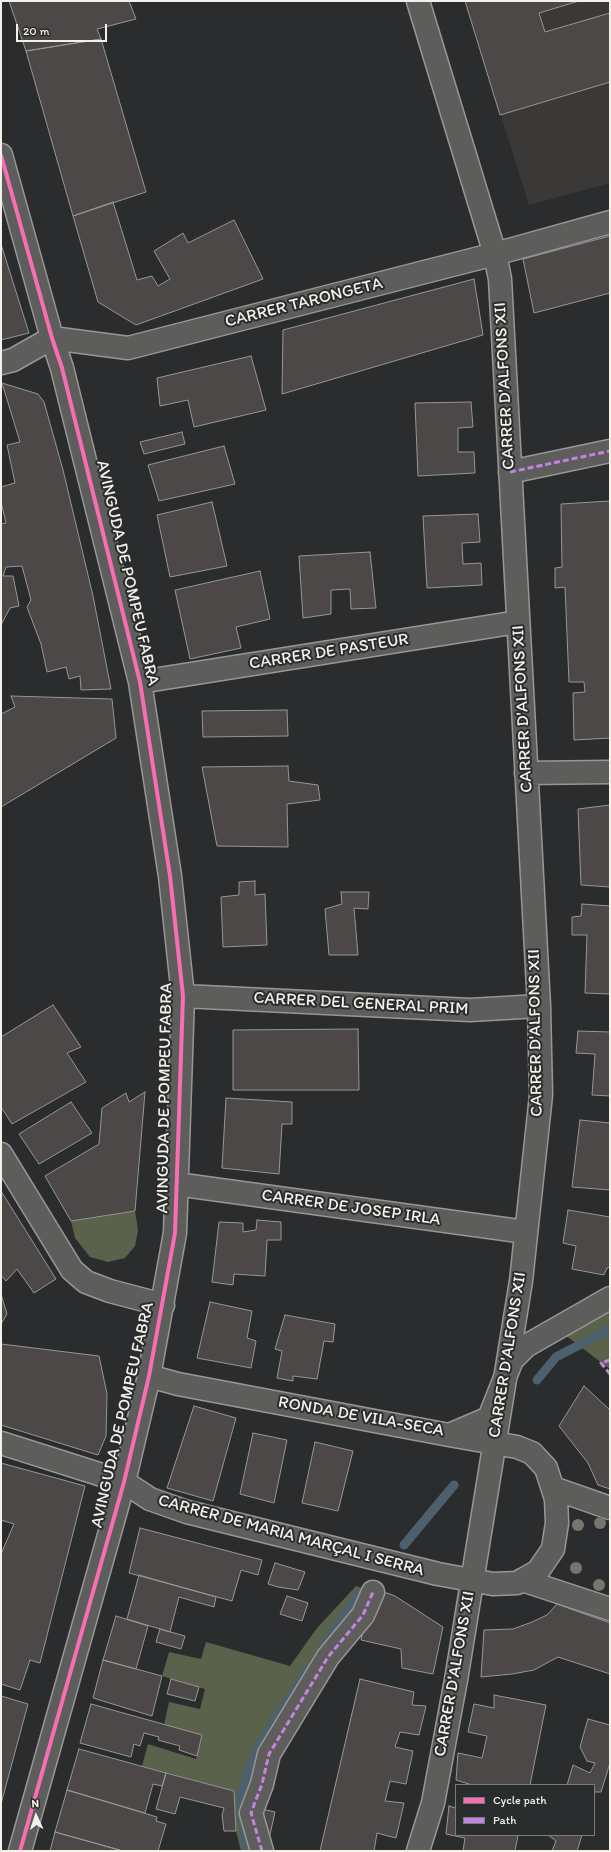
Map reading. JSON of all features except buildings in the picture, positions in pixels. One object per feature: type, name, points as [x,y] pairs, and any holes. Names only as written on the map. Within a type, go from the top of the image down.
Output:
[{"type":"street","name":"CARRER D'ALFONS XII","points":[[418,1],[495,254],[500,279],[539,1006],[540,1095],[521,1281],[472,1580],[433,1803],[418,1851]]},
{"type":"street","name":"AVINGUDA DE POMPEU FABRA","points":[[1,155],[80,433],[140,682],[170,876],[183,996],[175,1233],[163,1305],[149,1376],[124,1482],[20,1851]]},
{"type":"street","name":"CARRER TARONGETA","points":[[52,338],[128,348],[495,254],[610,222]]},
{"type":"street","points":[[1,363],[13,360],[52,338]]},
{"type":"street","points":[[510,472],[610,451]]},
{"type":"street","name":"CARRER DE PASTEUR","points":[[140,682],[518,622]]},
{"type":"street","points":[[526,773],[610,772]]},
{"type":"street","name":"CARRER DEL GENERAL PRIM","points":[[183,996],[470,1010],[539,1006]]},
{"type":"street","points":[[1,1154],[72,1270],[86,1282],[110,1291],[163,1305]]},
{"type":"street","name":"CARRER DE JOSEP IRLA","points":[[176,1184],[526,1232]]},
{"type":"street","name":"RONDA DE VILA-SECA","points":[[149,1376],[178,1384],[449,1435],[489,1418],[512,1360],[526,1346],[610,1298]]},
{"type":"street","points":[[449,1435],[517,1447],[532,1453],[546,1468],[556,1499],[557,1523],[553,1549],[538,1571],[522,1580]]},
{"type":"street","name":"CARRER DE MARIA MARÇAL I SERRA","points":[[1,1443],[124,1482],[150,1499],[187,1512],[438,1574],[493,1584],[517,1583],[522,1580]]},
{"type":"street","points":[[553,1488],[610,1508]]},
{"type":"street","points":[[522,1580],[610,1609]]},
{"type":"street","points":[[262,1851],[251,1813],[262,1784],[269,1754],[328,1657],[363,1615],[373,1592]]},
{"type":"shaded area","points":[[465,1],[610,1],[610,183],[529,205]]},
{"type":"green space","points":[[135,1211],[138,1230],[135,1246],[125,1258],[108,1262],[90,1257],[75,1238],[71,1221]]},
{"type":"green space","points":[[610,1310],[610,1369],[565,1335]]},
{"type":"green space","points":[[356,1586],[372,1591],[264,1767],[261,1851],[241,1851],[236,1831],[234,1791],[142,1766],[148,1744],[196,1759],[202,1735],[164,1725],[169,1702],[200,1709],[205,1689],[162,1676],[169,1652],[201,1659],[206,1642],[290,1666],[317,1628]]},
{"type":"waterway","points":[[537,1380],[556,1357],[610,1329]]},
{"type":"waterway","points":[[404,1545],[454,1485]]},
{"type":"waterway","points":[[322,1649],[360,1592]]},
{"type":"waterway","points":[[247,1851],[241,1811],[242,1792],[255,1752],[309,1668]]},
{"type":"marked path","points":[[510,472],[610,451]]},
{"type":"marked path","points":[[610,1360],[601,1363],[610,1374]]},
{"type":"marked path","points":[[262,1851],[251,1813],[262,1784],[269,1754],[328,1657],[363,1615],[373,1592]]},
{"type":"cycle path","points":[[1,155],[52,338],[62,368],[140,682],[170,876],[183,996],[175,1233],[149,1376],[124,1482],[20,1851]]}]
